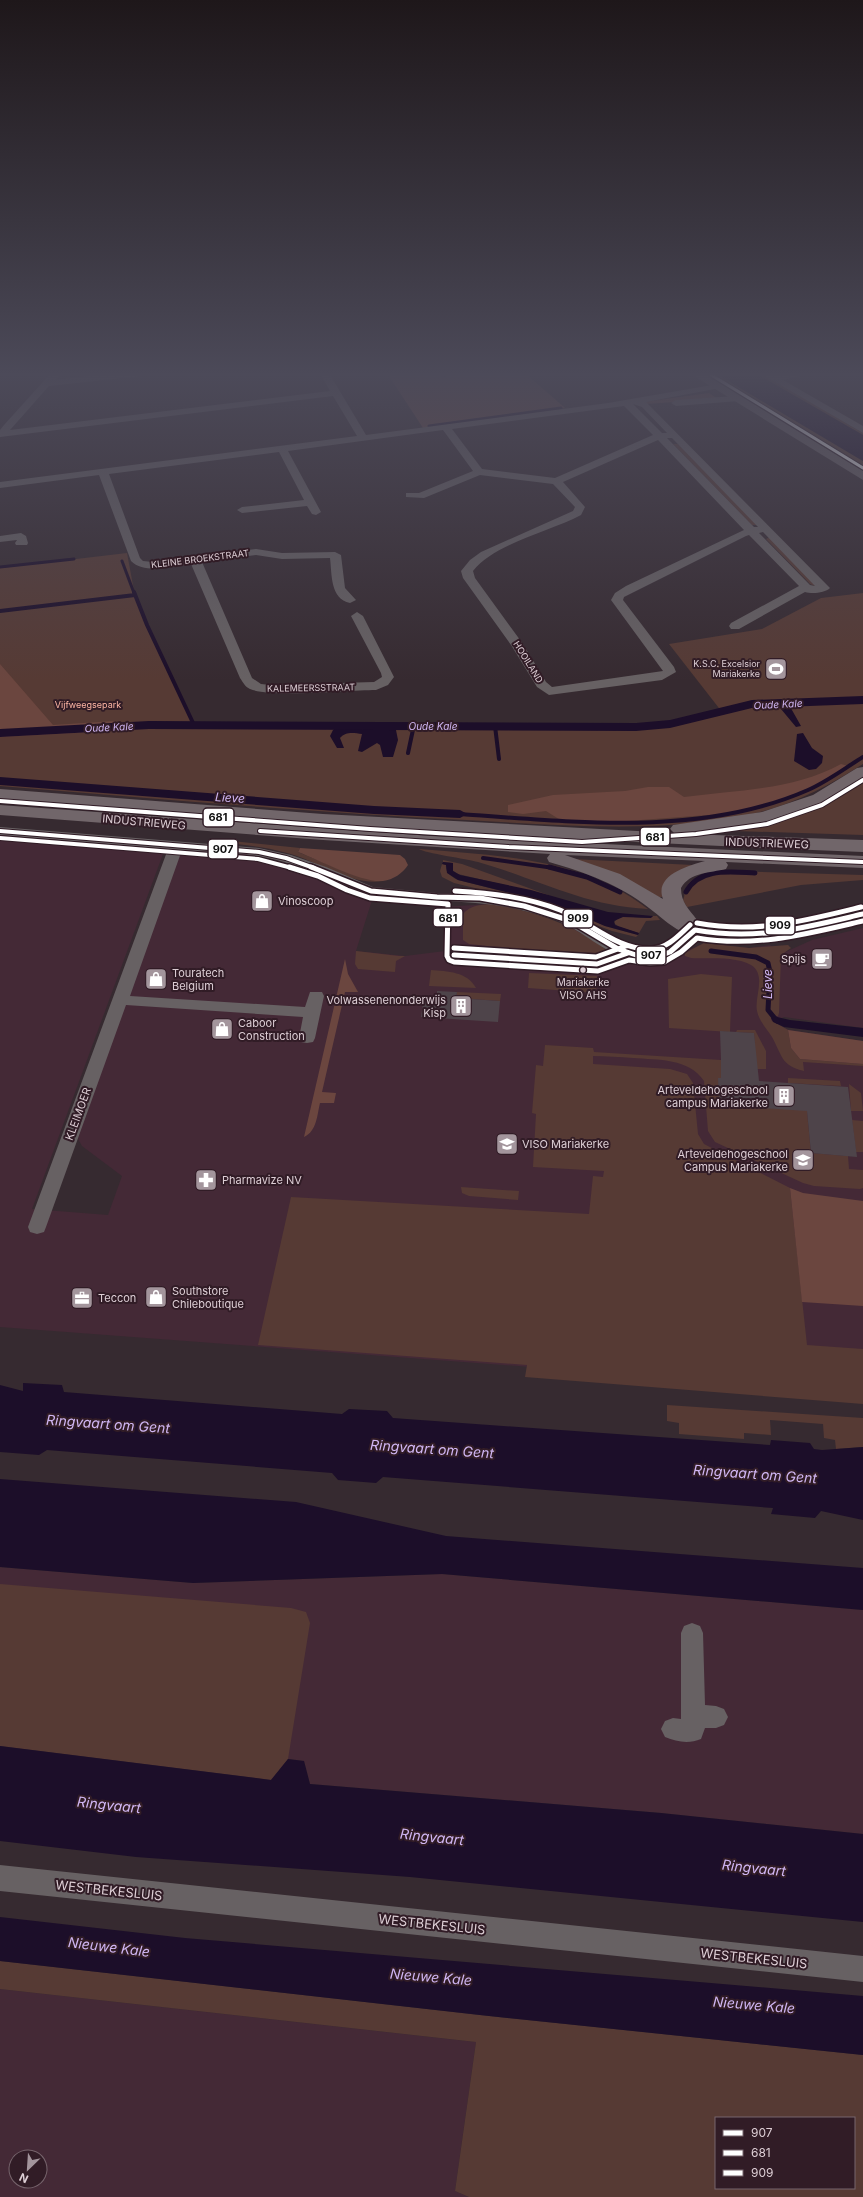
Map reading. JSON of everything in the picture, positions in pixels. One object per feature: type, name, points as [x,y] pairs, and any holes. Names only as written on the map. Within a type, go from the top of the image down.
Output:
[{"type":"highway","points":[[582,835],[696,827],[765,817],[819,799],[863,772]]},
{"type":"highway","name":"INDUSTRIEWEG","points":[[0,794],[370,822],[582,835],[863,846]]},
{"type":"highway","name":"INDUSTRIEWEG","points":[[0,810],[140,822],[508,847],[863,862]]},
{"type":"highway","points":[[508,847],[570,862],[612,878],[646,895],[683,925],[695,930]]},
{"type":"highway","points":[[695,930],[678,911],[671,900],[670,890],[680,877],[698,868],[711,866],[792,860]]},
{"type":"street","points":[[0,485],[75,476]]},
{"type":"street","name":"KLEINE BROEKSTRAAT","points":[[104,476],[138,563],[153,565],[256,552],[282,556],[349,554]]},
{"type":"street","points":[[297,476],[316,512]]},
{"type":"street","points":[[417,497],[470,476]]},
{"type":"street","points":[[513,476],[556,480],[567,476]]},
{"type":"street","points":[[698,476],[806,587],[810,590],[824,588],[714,476]]},
{"type":"street","name":"HOOILAND","points":[[556,480],[580,507],[577,513],[478,558],[470,564],[467,571],[469,578],[488,601],[518,644],[541,684],[549,691],[560,691],[662,676],[670,672],[668,667],[617,600],[619,595],[630,588],[751,530],[766,528]]},
{"type":"street","points":[[242,510],[311,502]]},
{"type":"street","points":[[0,539],[21,536],[23,543],[20,543]]},
{"type":"street","points":[[335,554],[339,589],[350,600]]},
{"type":"street","name":"KALEMEERSSTRAAT","points":[[195,560],[246,678],[249,684],[256,688],[270,689],[376,686],[384,682],[388,677],[387,673],[357,616]]},
{"type":"street","points":[[735,626],[806,587]]},
{"type":"street","name":"INDUSTRIEWEG","points":[[0,831],[258,852],[286,858],[321,870],[350,884],[372,890],[437,897],[480,898],[518,904],[571,921],[618,949],[639,956],[656,956],[670,952],[695,930]]},
{"type":"street","name":"KLEIMOER","points":[[37,1227],[176,845]]},
{"type":"street","points":[[695,930],[721,936],[754,938],[863,914]]},
{"type":"street","points":[[307,1038],[316,996]]},
{"type":"street","points":[[120,1000],[312,1012]]},
{"type":"street","points":[[672,1729],[693,1731],[692,1633]]},
{"type":"street","points":[[693,1716],[716,1717]]},
{"type":"street","name":"WESTBEKESLUIS","points":[[0,1878],[863,1969]]},
{"type":"shaded area","points":[[0,664],[53,725],[114,721],[134,730],[0,737]]},
{"type":"shaded area","points":[[841,764],[848,766],[807,791],[756,808],[721,814],[614,822],[562,821],[546,811],[523,814],[508,812],[508,805],[553,795],[625,791],[648,787],[669,787],[684,797],[765,788],[823,773]]},
{"type":"shaded area","points":[[0,833],[163,848],[163,854],[32,1209],[108,1215],[122,1176],[82,1146],[77,1137],[177,856],[188,849],[246,854],[285,864],[373,897],[356,951],[405,956],[445,951],[449,947],[450,915],[441,907],[491,904],[576,929],[612,954],[625,959],[648,962],[668,960],[704,943],[749,948],[770,945],[781,954],[812,940],[863,928],[863,1028],[784,1017],[773,1022],[789,1030],[863,1041],[863,1392],[0,1327]]},
{"type":"shaded area","points":[[300,848],[400,855],[405,859],[408,865],[394,878],[383,881],[374,881],[352,875],[298,852]]},
{"type":"shaded area","points":[[345,959],[348,974],[358,992],[345,992],[322,1092],[336,1093],[334,1103],[320,1103],[314,1127],[312,1131],[304,1137]]},
{"type":"shaded area","points":[[788,1030],[863,1041],[863,1064],[800,1059],[791,1048]]},
{"type":"shaded area","points":[[790,1188],[803,1193],[863,1201],[863,1306],[802,1302]]},
{"type":"shaded area","points":[[0,1567],[193,1583],[442,1574],[863,1610],[863,1834],[661,1813],[310,1784],[304,1761],[288,1759],[271,1780],[0,1746]]},
{"type":"shaded area","points":[[0,1989],[476,2042],[455,2191],[469,2197],[0,2197]]},
{"type":"green space","points":[[704,476],[709,476],[758,525],[752,525]]},
{"type":"green space","points":[[772,538],[818,585],[815,586],[810,584],[766,539]]},
{"type":"green space","name":"Vijfweegsepark","points":[[127,553],[135,596],[194,725],[636,727],[670,724],[722,712],[669,644],[762,629],[821,598],[863,593],[863,764],[801,798],[774,808],[725,819],[688,824],[651,826],[576,826],[408,817],[233,805],[0,786],[0,568]]},
{"type":"green space","points":[[863,776],[863,835],[735,831],[722,826],[756,820]]},
{"type":"green space","points":[[213,839],[300,848],[298,852],[354,875],[383,881],[371,882],[359,880],[287,853],[259,847],[212,842]]},
{"type":"green space","points":[[419,849],[510,857],[568,869],[596,879],[623,892],[648,909],[603,903],[562,891],[478,862]]},
{"type":"green space","points":[[572,859],[693,865],[663,887],[662,897],[659,897],[628,880]]},
{"type":"green space","points":[[443,860],[462,864],[551,896],[458,874],[452,870],[453,863],[443,862]]},
{"type":"green space","points":[[442,864],[446,865],[449,874],[453,878],[458,880],[554,904],[605,926],[638,935],[636,937],[612,931],[537,903],[454,883],[442,877],[440,871]]},
{"type":"green space","points":[[727,871],[863,875],[863,880],[801,885],[687,907],[683,900],[685,890],[689,883],[704,875]]},
{"type":"green space","points":[[491,904],[540,915],[555,921],[584,935],[612,954],[515,949],[469,944],[463,940],[463,914],[472,907]]},
{"type":"green space","points":[[627,916],[649,918],[657,916],[660,920],[646,921],[639,933],[619,927],[614,923],[617,919]]},
{"type":"green space","points":[[704,943],[749,948],[788,945],[791,948],[781,955],[779,1013],[778,1016],[773,1016],[771,1020],[788,1030],[791,1048],[800,1059],[863,1064],[863,1066],[803,1062],[804,1071],[796,1069],[786,1063],[758,1015],[757,1005],[759,980],[756,969],[745,962],[737,960],[722,958],[691,958],[685,956],[685,953]]},
{"type":"green space","points":[[356,951],[405,956],[396,961],[395,972],[358,969],[355,964]]},
{"type":"green space","points":[[431,970],[456,973],[468,979],[476,988],[429,986]]},
{"type":"green space","points":[[529,973],[597,976],[596,993],[528,988]]},
{"type":"green space","points":[[701,974],[732,977],[730,1032],[669,1028],[668,979]]},
{"type":"green space","points":[[457,992],[501,994],[500,1001],[456,998]]},
{"type":"green space","points":[[737,1030],[755,1030],[766,1051],[766,1069],[756,1069],[754,1033],[736,1032]]},
{"type":"green space","points":[[545,1045],[593,1048],[594,1052],[721,1060],[807,1111],[811,1153],[848,1156],[849,1169],[863,1170],[863,1188],[860,1189],[814,1186],[803,1183],[715,1142],[708,1131],[704,1081],[698,1073],[690,1068],[682,1064],[662,1060],[593,1056],[593,1064],[670,1069],[687,1074],[693,1083],[698,1134],[704,1144],[790,1188],[807,1345],[863,1349],[863,1404],[525,1377],[527,1365],[258,1345],[291,1197],[589,1214],[593,1176],[603,1177],[604,1171],[533,1167],[536,1114],[532,1113],[536,1065],[543,1066]]},
{"type":"green space","points":[[788,1078],[840,1081],[841,1086],[788,1083]]},
{"type":"green space","points":[[849,1084],[861,1093],[863,1111],[851,1111]]},
{"type":"green space","points":[[852,1120],[863,1121],[863,1152],[856,1152]]},
{"type":"green space","points":[[461,1187],[519,1191],[518,1200],[469,1196],[462,1193]]},
{"type":"green space","points":[[667,1405],[863,1418],[863,1447],[836,1449],[835,1440],[824,1438],[823,1424],[770,1420],[771,1435],[744,1433],[744,1439],[679,1434],[679,1423],[667,1421]]},
{"type":"green space","points":[[0,1584],[291,1608],[306,1612],[310,1623],[288,1759],[271,1780],[0,1746]]},
{"type":"green space","points":[[0,1961],[480,2015],[863,2055],[863,2197],[469,2197],[455,2191],[476,2042],[0,1989]]},
{"type":"water","points":[[776,703],[788,703],[801,726],[796,727]]},
{"type":"water","points":[[340,725],[395,725],[398,740],[393,757],[383,757],[380,745],[377,743],[362,752],[358,751],[362,734],[345,734],[340,738],[344,748],[337,748],[330,736],[333,730]]},
{"type":"water","points":[[803,733],[812,748],[823,756],[822,763],[816,769],[809,770],[794,761],[797,734]]},
{"type":"water","points":[[443,862],[453,863],[453,871],[460,875],[531,890],[608,912],[653,916],[651,918],[623,917],[614,921],[615,925],[639,933],[638,935],[605,926],[554,904],[458,880],[447,873],[446,865],[442,864]]},
{"type":"water","points":[[773,1016],[790,1020],[863,1028],[863,1037],[784,1027],[773,1022],[771,1018]]},
{"type":"water","name":"Ringvaart om Gent","points":[[23,1383],[62,1385],[64,1392],[342,1414],[349,1409],[387,1411],[393,1418],[770,1445],[771,1440],[810,1443],[814,1449],[822,1450],[863,1447],[863,1520],[821,1511],[815,1518],[771,1514],[773,1508],[383,1477],[376,1483],[338,1480],[332,1473],[47,1450],[39,1455],[0,1452],[0,1385],[23,1391]]},
{"type":"water","points":[[0,1479],[296,1502],[446,1536],[863,1568],[863,1610],[442,1574],[193,1583],[0,1567]]},
{"type":"water","name":"Ringvaart","points":[[0,1746],[271,1780],[288,1759],[304,1761],[310,1784],[661,1813],[863,1834],[863,1922],[410,1877],[136,1857],[0,1841]]},
{"type":"water","name":"Nieuwe Kale","points":[[0,1917],[185,1938],[863,1996],[863,2055],[480,2015],[0,1961]]},
{"type":"building","name":"Volwassenenonderwijs Kisp","points":[[437,991],[457,992],[456,998],[500,1001],[498,1022],[421,1017],[424,996],[437,997]]},
{"type":"building","name":"Arteveldehogeschool campus Mariakerke","points":[[720,1031],[754,1033],[759,1081],[848,1087],[857,1157],[811,1153],[807,1111],[719,1105],[718,1078],[721,1078]]},
{"type":"waterway","points":[[0,567],[74,559]]},
{"type":"waterway","points":[[122,561],[134,593]]},
{"type":"waterway","points":[[134,592],[147,625],[194,725]]},
{"type":"waterway","points":[[0,611],[135,595]]},
{"type":"waterway","name":"Oude Kale","points":[[0,733],[149,725],[636,727],[670,724],[752,704],[863,700]]},
{"type":"waterway","points":[[408,753],[414,725]]},
{"type":"waterway","points":[[495,726],[499,759]]},
{"type":"waterway","points":[[460,814],[547,820],[637,823],[725,815],[767,805],[808,790],[829,779],[863,757]]},
{"type":"waterway","name":"Lieve","points":[[0,781],[374,810],[460,814]]},
{"type":"waterway","points":[[483,858],[551,868]]},
{"type":"waterway","points":[[551,868],[587,877],[620,892]]},
{"type":"waterway","points":[[686,892],[699,878],[707,875],[726,872],[755,873]]},
{"type":"waterway","name":"Lieve","points":[[711,951],[756,957],[768,963],[770,972],[768,1010],[777,1021]]},
{"type":"transit line","name":"681","points":[[0,801],[370,829],[582,842],[696,834],[767,824],[822,805],[863,780]]},
{"type":"transit line","name":"907","points":[[0,831],[259,852],[286,858],[321,870],[350,884],[371,891],[437,897],[480,898],[524,906],[571,921],[618,949],[639,956],[662,955],[670,952],[695,930],[718,934],[760,935],[800,929],[863,914]]},
{"type":"transit line","name":"907","points":[[260,831],[508,847],[863,862]]},
{"type":"transit line","name":"681","points":[[0,838],[258,859],[284,865],[318,876],[347,890],[370,898],[448,904],[447,956],[449,960],[454,962],[598,971],[629,960],[650,963],[664,962],[681,952],[697,938],[718,942],[760,942],[801,936],[863,921]]},
{"type":"transit line","name":"909","points":[[455,891],[509,896],[547,905],[571,915],[616,940],[640,948],[652,949],[668,944],[690,925]]},
{"type":"transit line","name":"909","points":[[697,923],[719,927],[760,928],[800,921],[861,907]]},
{"type":"transit line","name":"909","points":[[454,948],[596,957],[626,946]]},
{"type":"transit line","name":"907","points":[[454,955],[597,964],[628,953]]},
{"type":"place","name":"K.S.C. Excelsior Mariakerke","points":[[776,669]]},
{"type":"place","name":"Vinoscoop","points":[[262,901]]},
{"type":"place","name":"Spijs","points":[[822,959]]},
{"type":"place","name":"Mariakerke VISO AHS","points":[[583,970]]},
{"type":"place","name":"Touratech Belgium","points":[[156,979]]},
{"type":"place","name":"Volwassenenonderwijs Kisp","points":[[461,1006]]},
{"type":"place","name":"Caboor Construction","points":[[222,1029]]},
{"type":"place","name":"Arteveldehogeschool campus Mariakerke","points":[[784,1096]]},
{"type":"place","name":"VISO Mariakerke","points":[[507,1144]]},
{"type":"place","name":"Arteveldehogeschool Campus Mariakerke","points":[[803,1160]]},
{"type":"place","name":"Pharmavize NV","points":[[206,1180]]},
{"type":"place","name":"Southstore Chileboutique","points":[[156,1297]]},
{"type":"place","name":"Teccon","points":[[82,1298]]}]
